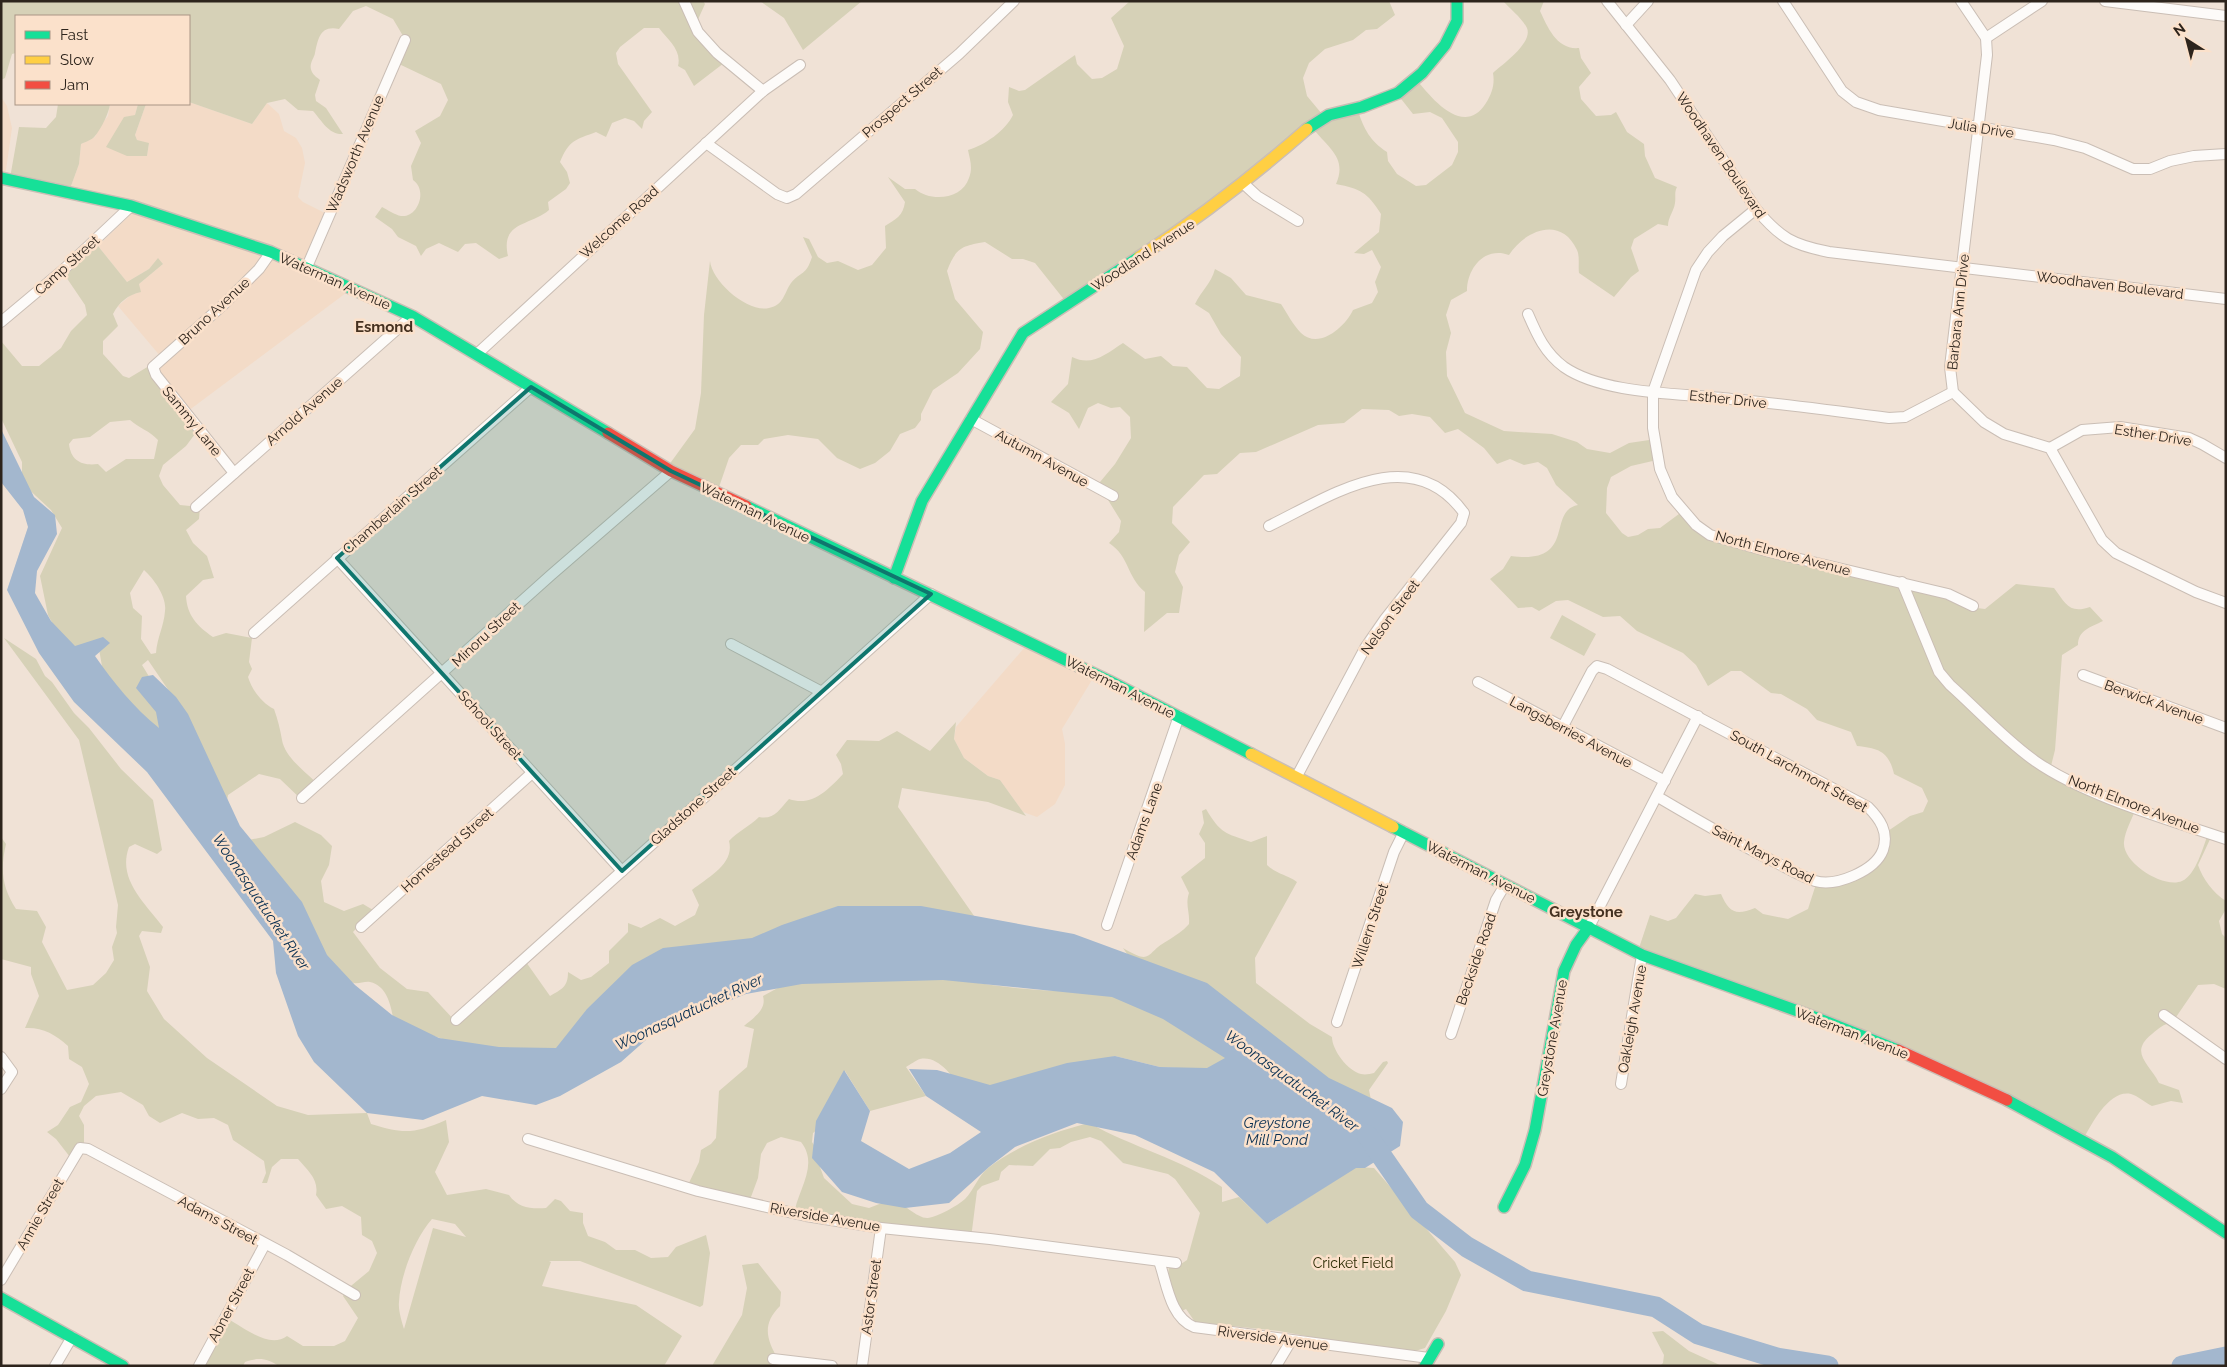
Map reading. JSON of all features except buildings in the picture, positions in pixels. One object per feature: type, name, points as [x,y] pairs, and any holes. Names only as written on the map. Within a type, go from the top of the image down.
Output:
[{"type":"main road","name":"Woodland Avenue","points":[[894,578],[922,501],[1023,334],[1157,247],[1244,184],[1313,124],[1329,115],[1384,100],[1398,93],[1422,72],[1445,45],[1454,28],[1458,12],[1457,1]]},
{"type":"main road","name":"Waterman Avenue","points":[[2,180],[131,206],[271,252],[412,316],[671,471],[931,594],[1179,716],[1642,955],[1836,1025],[1968,1081],[2040,1117],[2112,1157],[2226,1233]]},
{"type":"main road","name":"Greystone Avenue","points":[[1504,1207],[1525,1165],[1535,1130],[1564,971],[1576,945],[1589,927]]},
{"type":"main road","points":[[1,1298],[123,1366]]},
{"type":"main road","points":[[1427,1362],[1438,1344]]},
{"type":"street","points":[[684,1],[698,32],[717,53],[763,91]]},
{"type":"street","name":"Prospect Street","points":[[706,143],[777,194],[787,198],[796,194],[959,54],[1014,1]]},
{"type":"street","name":"Woodhaven Boulevard","points":[[1607,1],[1670,80],[1756,209],[1772,229],[1788,241],[1803,247],[2226,299]]},
{"type":"street","points":[[1626,25],[1648,1]]},
{"type":"street","name":"Julia Drive","points":[[1783,1],[1821,63],[1842,91],[1856,102],[1879,110],[2054,140],[2084,148],[2133,169],[2150,169],[2170,161],[2194,156],[2226,154]]},
{"type":"street","points":[[1961,1],[1986,38],[2042,1]]},
{"type":"street","points":[[2105,1],[2226,16]]},
{"type":"street","name":"Barbara Ann Drive","points":[[1953,392],[1950,367],[1987,55],[1986,38]]},
{"type":"street","name":"Wadsworth Avenue","points":[[306,269],[405,40]]},
{"type":"street","name":"Welcome Road","points":[[477,354],[763,91],[800,66]]},
{"type":"street","points":[[1244,184],[1257,196],[1298,221]]},
{"type":"street","name":"Camp Street","points":[[1,322],[63,270],[131,206]]},
{"type":"street","name":"North Elmore Avenue","points":[[1756,209],[1723,236],[1708,252],[1696,270],[1653,392],[1653,428],[1660,469],[1672,498],[1696,525],[1710,535],[1770,552],[1948,594],[1973,606]]},
{"type":"street","name":"Bruno Avenue","points":[[153,367],[223,305],[259,269],[271,252]]},
{"type":"street","name":"Esther Drive","points":[[1528,314],[1540,342],[1551,356],[1565,368],[1594,380],[1653,392],[1889,418],[1906,417],[1953,392]]},
{"type":"street","name":"Arnold Avenue","points":[[196,507],[412,316]]},
{"type":"street","name":"Sammy Lane","points":[[153,367],[156,375],[234,473]]},
{"type":"street","name":"Chamberlain Street","points":[[254,633],[531,387]]},
{"type":"street","points":[[1953,392],[1984,422],[2004,434],[2050,448],[2102,540],[2116,553],[2187,588],[2226,603]]},
{"type":"street","name":"Autumn Avenue","points":[[971,418],[1113,496]]},
{"type":"street","name":"Esther Drive","points":[[2050,448],[2082,430],[2120,427],[2189,438],[2226,458]]},
{"type":"street","name":"Minoru Street","points":[[302,798],[443,674],[544,581],[671,471]]},
{"type":"street","name":"Nelson Street","points":[[1269,526],[1359,482],[1381,477],[1400,476],[1440,488],[1459,505],[1464,516],[1461,523],[1385,619],[1365,648],[1298,776]]},
{"type":"street","name":"School Street","points":[[337,558],[622,870]]},
{"type":"street","name":"North Elmore Avenue","points":[[1902,582],[1939,672],[2034,760],[2053,772],[2112,798],[2226,839]]},
{"type":"street","name":"Gladstone Street","points":[[456,1020],[820,691],[931,594]]},
{"type":"street","points":[[732,644],[820,691]]},
{"type":"street","name":"South Larchmont Street","points":[[1562,728],[1592,671],[1597,666],[1607,669],[1868,807],[1880,819],[1884,833],[1884,846],[1880,857],[1872,864]]},
{"type":"street","name":"Berwick Avenue","points":[[2083,676],[2226,728]]},
{"type":"street","name":"Langsberries Avenue","points":[[1478,682],[1665,781]]},
{"type":"street","name":"Adams Lane","points":[[1107,925],[1179,716]]},
{"type":"street","name":"Greystone Avenue","points":[[1589,927],[1658,797],[1698,716]]},
{"type":"street","name":"Homestead Street","points":[[361,927],[532,772]]},
{"type":"street","name":"Saint Marys Road","points":[[1658,797],[1767,858],[1816,882],[1838,881],[1872,864]]},
{"type":"street","name":"Willern Street","points":[[1337,1022],[1394,852],[1404,832]]},
{"type":"street","name":"Beckside Road","points":[[1451,1034],[1496,900],[1506,885]]},
{"type":"street","name":"Oakleigh Avenue","points":[[1621,1084],[1642,955]]},
{"type":"street","points":[[2164,1015],[2226,1059]]},
{"type":"street","points":[[1,1057],[12,1072],[1,1089]]},
{"type":"street","name":"Riverside Avenue","points":[[528,1139],[698,1191],[806,1216],[881,1228],[990,1238],[1176,1263]]},
{"type":"street","name":"Adams Street","points":[[80,1148],[88,1149],[355,1295]]},
{"type":"street","name":"Annie Street","points":[[1,1280],[80,1148]]},
{"type":"street","name":"Astor Street","points":[[862,1366],[881,1228]]},
{"type":"street","name":"Abner Street","points":[[199,1366],[264,1244]]},
{"type":"street","name":"Riverside Avenue","points":[[1159,1261],[1176,1313],[1184,1323],[1194,1327],[1427,1362]]},
{"type":"street","points":[[55,1366],[72,1337]]},
{"type":"street","points":[[1276,1366],[1291,1341]]},
{"type":"street","points":[[773,1358],[832,1366]]},
{"type":"highlighted area","points":[[531,387],[671,471],[931,594],[622,871],[337,558]]},
{"type":"shaded area","points":[[1,97],[7,106],[12,128],[5,177],[8,180],[1,190]]},
{"type":"shaded area","points":[[190,102],[252,124],[267,103],[279,114],[284,131],[296,138],[302,148],[305,163],[298,197],[303,202],[327,214],[306,267],[350,290],[188,411],[156,371],[161,357],[118,306],[131,295],[140,292],[139,284],[163,264],[158,259],[149,269],[127,282],[98,246],[132,213],[71,186],[79,164],[81,144],[95,137],[100,126],[108,116],[110,105],[138,105],[135,115],[130,118],[127,156],[147,156],[149,144],[137,140],[135,135],[146,105],[190,105]]},
{"type":"shaded area","points":[[1031,640],[1095,675],[1062,729],[1065,744],[1065,785],[1055,804],[1037,817],[1023,812],[1000,780],[988,776],[964,758],[954,739],[956,727]]},
{"type":"green space","points":[[1,1],[703,1],[705,4],[695,26],[724,63],[694,86],[685,70],[678,66],[679,60],[676,50],[659,28],[644,28],[620,47],[616,53],[618,64],[652,112],[644,121],[642,129],[634,121],[625,118],[612,123],[606,137],[596,132],[578,139],[570,145],[560,162],[567,172],[570,183],[566,189],[548,202],[549,210],[513,230],[508,236],[508,256],[499,259],[476,243],[465,244],[458,252],[439,243],[426,249],[421,256],[416,246],[398,237],[392,229],[375,217],[382,207],[401,216],[412,213],[416,208],[419,202],[420,190],[413,180],[411,166],[421,143],[415,131],[440,116],[448,100],[441,84],[399,64],[406,41],[393,19],[366,6],[353,11],[339,29],[328,29],[321,34],[311,66],[313,73],[320,80],[315,95],[316,101],[326,108],[343,134],[330,130],[313,111],[298,110],[285,99],[267,103],[252,124],[190,102],[190,15],[15,15],[15,53],[12,54],[5,78],[1,80]]},
{"type":"green space","points":[[760,1],[862,1],[803,50],[784,18]]},
{"type":"green space","points":[[1130,1],[1389,1],[1395,15],[1377,29],[1366,30],[1353,40],[1325,49],[1309,63],[1303,78],[1307,96],[1327,120],[1358,111],[1368,134],[1387,152],[1388,161],[1397,174],[1416,186],[1426,185],[1452,165],[1458,152],[1458,142],[1442,118],[1430,112],[1413,114],[1398,95],[1416,79],[1439,105],[1449,112],[1458,116],[1468,117],[1477,113],[1486,103],[1491,92],[1494,81],[1493,73],[1516,53],[1526,40],[1528,34],[1527,28],[1522,21],[1503,1],[1544,1],[1540,11],[1550,31],[1559,42],[1571,48],[1579,48],[1581,58],[1591,73],[1579,87],[1581,99],[1596,116],[1611,115],[1616,112],[1627,132],[1644,144],[1645,156],[1655,178],[1677,187],[1675,203],[1668,226],[1658,224],[1634,239],[1631,248],[1639,271],[1631,277],[1614,297],[1579,273],[1577,250],[1570,239],[1562,232],[1543,230],[1533,233],[1516,246],[1509,255],[1492,254],[1485,256],[1479,261],[1470,274],[1467,291],[1451,300],[1446,315],[1451,333],[1446,352],[1447,376],[1465,413],[1504,431],[1552,434],[1577,442],[1587,449],[1610,453],[1629,443],[1656,439],[1657,460],[1631,466],[1611,477],[1607,488],[1606,513],[1622,533],[1628,537],[1638,535],[1648,529],[1660,528],[1683,511],[1716,536],[1911,586],[1969,607],[1985,609],[2016,584],[2054,588],[2069,606],[2077,609],[2090,607],[2103,621],[2083,632],[2078,645],[2062,655],[2055,750],[2050,770],[2136,808],[2127,829],[2124,842],[2125,850],[2137,866],[2155,878],[2174,882],[2187,878],[2195,867],[2208,834],[2212,835],[2198,865],[2209,885],[2226,901],[2226,909],[2219,921],[2222,934],[2226,938],[2226,989],[2214,984],[2198,985],[2172,1023],[2164,1025],[2157,1030],[2145,1041],[2142,1047],[2141,1053],[2143,1058],[2159,1083],[2179,1090],[2183,1103],[2171,1101],[2152,1106],[2134,1095],[2123,1094],[2116,1097],[2103,1108],[2084,1138],[2005,1098],[1638,951],[1650,915],[1668,921],[1676,918],[1695,894],[1705,896],[1721,894],[1727,905],[1734,911],[1742,912],[1755,908],[1763,914],[1788,919],[1808,909],[1817,881],[1838,879],[1873,862],[1885,833],[1910,816],[1923,812],[1928,801],[1922,788],[1894,774],[1889,761],[1882,752],[1857,746],[1851,732],[1817,720],[1807,709],[1781,694],[1771,693],[1741,671],[1731,671],[1708,686],[1696,665],[1683,653],[1637,631],[1620,616],[1603,617],[1568,600],[1556,601],[1539,611],[1532,607],[1518,608],[1490,579],[1503,569],[1511,556],[1532,557],[1545,553],[1558,536],[1563,517],[1569,509],[1578,505],[1556,485],[1547,468],[1538,462],[1524,465],[1510,459],[1497,464],[1484,448],[1458,429],[1445,433],[1430,417],[1412,414],[1399,416],[1389,410],[1362,409],[1344,423],[1318,425],[1256,452],[1240,453],[1217,474],[1204,475],[1173,507],[1172,523],[1190,542],[1179,555],[1175,572],[1183,587],[1179,613],[1167,613],[1144,632],[1145,592],[1134,580],[1121,554],[1109,543],[1119,532],[1121,521],[1105,495],[1095,488],[1115,464],[1131,438],[1130,417],[1120,407],[1111,408],[1098,403],[1088,408],[1079,429],[1069,413],[1051,402],[1068,384],[1072,357],[1079,360],[1092,360],[1105,355],[1123,343],[1145,359],[1161,356],[1173,366],[1187,367],[1207,388],[1219,389],[1240,376],[1241,357],[1221,334],[1209,313],[1195,304],[1215,269],[1231,278],[1246,295],[1281,304],[1298,330],[1308,338],[1323,338],[1331,334],[1344,323],[1353,310],[1372,303],[1378,292],[1375,282],[1381,267],[1372,250],[1364,254],[1354,253],[1379,232],[1381,214],[1372,201],[1363,193],[1336,184],[1339,175],[1338,161],[1331,149],[1315,131],[1070,307],[1035,263],[1023,259],[1012,259],[985,242],[960,249],[953,257],[947,271],[955,299],[983,332],[980,349],[958,373],[933,390],[921,414],[921,420],[915,428],[900,434],[890,451],[875,463],[860,469],[837,458],[818,439],[788,435],[764,439],[758,445],[741,445],[729,458],[718,490],[666,469],[695,429],[701,393],[704,315],[710,261],[717,278],[732,294],[751,306],[761,308],[769,308],[778,304],[791,283],[808,267],[812,257],[803,237],[809,239],[818,257],[827,263],[838,261],[858,270],[872,265],[886,248],[885,226],[901,214],[905,202],[888,177],[905,189],[915,189],[929,196],[945,197],[960,191],[969,178],[971,171],[968,150],[994,137],[1005,127],[1013,115],[1008,102],[1009,87],[1019,91],[1025,90],[1075,55],[1077,64],[1092,79],[1102,78],[1117,69],[1124,46],[1111,18]]},
{"type":"green space","points":[[58,105],[110,105],[97,133],[92,139],[81,144],[79,164],[71,186],[10,178],[19,127],[46,128],[56,117]]},
{"type":"green space","points":[[138,105],[146,105],[135,135],[137,140],[149,143],[147,156],[127,156],[106,147],[124,117],[135,115]]},
{"type":"green space","points":[[98,246],[127,282],[149,269],[158,258],[163,264],[139,284],[141,292],[124,300],[115,310],[113,314],[118,326],[103,341],[103,354],[123,376],[129,378],[149,366],[198,430],[186,446],[163,465],[159,476],[163,485],[180,505],[200,507],[199,519],[186,530],[193,543],[207,556],[214,578],[203,580],[186,596],[188,609],[202,629],[213,637],[226,633],[252,638],[249,662],[252,669],[248,677],[250,682],[262,700],[274,709],[284,747],[292,759],[320,786],[303,801],[280,779],[259,774],[228,795],[226,806],[184,713],[148,660],[142,665],[153,683],[167,738],[144,721],[103,672],[99,649],[71,648],[61,639],[48,615],[40,576],[62,528],[51,510],[22,483],[22,462],[1,418],[1,341],[22,366],[39,366],[61,348],[71,331],[87,315],[85,305],[64,274]],"holes":[[[130,420],[158,440],[154,459],[126,459],[106,472],[98,464],[82,463],[72,455],[69,444],[73,439],[90,437],[110,422]],[[144,570],[159,589],[165,606],[156,653],[151,654],[141,639],[142,616],[133,608],[130,593]]]},
{"type":"green space","points":[[1562,615],[1596,634],[1584,656],[1550,638]]},
{"type":"green space","points":[[4,638],[36,659],[45,676],[52,682],[74,713],[89,728],[121,769],[153,800],[162,850],[157,854],[135,844],[129,847],[126,859],[127,870],[135,890],[163,927],[161,933],[142,931],[139,936],[150,967],[147,991],[164,1019],[207,1058],[277,1106],[308,1115],[367,1113],[371,1124],[400,1131],[417,1130],[446,1120],[449,1142],[435,1172],[447,1195],[486,1189],[509,1195],[516,1203],[525,1207],[535,1208],[546,1208],[555,1199],[561,1201],[570,1211],[583,1213],[583,1223],[588,1236],[605,1242],[616,1250],[635,1250],[651,1258],[668,1257],[676,1247],[706,1235],[710,1253],[703,1305],[700,1307],[580,1261],[549,1261],[551,1262],[542,1286],[636,1305],[682,1336],[664,1366],[279,1366],[270,1361],[254,1359],[245,1362],[243,1366],[201,1366],[228,1319],[265,1339],[273,1340],[287,1336],[303,1346],[334,1346],[345,1341],[358,1318],[343,1296],[346,1290],[369,1271],[377,1253],[372,1241],[362,1235],[361,1217],[342,1206],[326,1209],[316,1195],[316,1184],[309,1171],[298,1159],[281,1159],[272,1167],[267,1183],[262,1183],[266,1173],[264,1161],[233,1140],[228,1125],[214,1118],[198,1119],[182,1113],[160,1123],[149,1116],[143,1105],[121,1092],[96,1096],[84,1106],[79,1116],[84,1125],[84,1148],[70,1157],[56,1139],[47,1132],[58,1125],[70,1107],[81,1102],[89,1084],[82,1067],[69,1059],[68,1046],[48,1032],[25,1028],[39,996],[31,974],[31,967],[1,959],[1,837],[6,844],[3,870],[5,886],[11,901],[16,909],[37,911],[46,927],[42,942],[67,990],[93,985],[106,973],[114,960],[112,947],[117,933],[118,905],[79,740]],"holes":[[[432,1219],[455,1224],[466,1237],[433,1228],[404,1329],[399,1309],[400,1292],[405,1269],[414,1247]]]},
{"type":"green space","points":[[956,722],[954,739],[964,758],[988,776],[1000,780],[1026,816],[988,802],[902,788],[898,807],[986,933],[924,921],[586,1050],[497,1058],[394,1022],[388,998],[381,988],[370,982],[352,983],[342,980],[248,840],[264,837],[295,822],[321,835],[332,846],[329,865],[321,881],[324,902],[344,911],[363,904],[373,910],[353,932],[380,968],[407,989],[428,992],[457,1023],[526,962],[550,996],[564,987],[568,972],[581,980],[591,977],[609,963],[609,951],[628,932],[628,923],[641,928],[660,918],[675,926],[695,915],[699,905],[692,890],[724,863],[730,849],[729,841],[759,817],[772,816],[789,799],[805,801],[812,799],[831,786],[843,774],[841,764],[836,755],[847,740],[879,741],[897,731],[930,751]]},
{"type":"green space","points":[[1206,809],[1224,832],[1251,842],[1267,836],[1267,865],[1297,882],[1255,958],[1256,983],[1310,1024],[1332,1037],[1338,1054],[1356,1072],[1361,1074],[1374,1073],[1383,1062],[1387,1061],[1388,1063],[1369,1090],[1372,1105],[1134,964],[1123,948],[1139,956],[1148,956],[1189,924],[1187,901],[1189,893],[1181,877],[1205,858],[1205,843],[1199,834],[1204,823],[1202,811]]},
{"type":"green space","name":"Cricket Field","points":[[919,972],[994,985],[1107,995],[1155,1013],[1230,1055],[1211,1070],[1160,1067],[1115,1056],[1021,1091],[962,1089],[950,1073],[939,1064],[933,1060],[920,1059],[906,1067],[926,1096],[870,1111],[845,1071],[831,1118],[813,1133],[812,1142],[821,1156],[820,1167],[824,1178],[852,1204],[869,1208],[892,1199],[924,1218],[932,1217],[948,1210],[965,1199],[985,1171],[999,1160],[1049,1135],[1089,1123],[1206,1177],[1222,1187],[1222,1202],[1239,1197],[1267,1224],[1356,1167],[1374,1168],[1455,1262],[1461,1275],[1446,1311],[1425,1348],[1415,1351],[1328,1340],[1279,1331],[1195,1322],[1186,1309],[1175,1314],[1167,1288],[1169,1265],[1178,1266],[1187,1260],[1200,1213],[1175,1179],[1168,1174],[1123,1163],[1101,1141],[1090,1137],[1071,1142],[1060,1148],[1050,1149],[1033,1166],[1009,1165],[1001,1172],[999,1180],[982,1186],[977,1191],[971,1238],[794,1216],[808,1169],[808,1160],[801,1142],[781,1137],[767,1143],[761,1154],[758,1178],[748,1205],[686,1189],[699,1162],[701,1150],[711,1144],[716,1138],[719,1091],[747,1067],[754,1029],[744,1026],[761,1010],[764,1001],[763,996],[785,984]]},
{"type":"green space","points":[[758,1263],[781,1292],[780,1306],[774,1313],[768,1326],[771,1346],[779,1361],[800,1366],[712,1366],[742,1315],[747,1288],[742,1265]]},
{"type":"green space","points":[[1663,1331],[1689,1351],[1722,1366],[1660,1366],[1663,1363],[1664,1355],[1652,1332]]},
{"type":"water","name":"Greystone Mill Pond","points":[[1,429],[34,497],[55,515],[57,534],[37,571],[35,593],[51,621],[75,646],[103,637],[110,643],[95,656],[124,694],[159,728],[156,712],[136,688],[142,677],[153,675],[176,697],[188,714],[240,826],[302,902],[327,955],[355,985],[392,1015],[439,1038],[499,1047],[556,1048],[587,1009],[632,965],[663,948],[752,938],[782,925],[838,906],[921,906],[1074,934],[1207,983],[1329,1078],[1392,1108],[1403,1122],[1400,1146],[1365,1168],[1356,1168],[1267,1224],[1214,1172],[1135,1135],[1077,1123],[1015,1147],[989,1167],[949,1203],[905,1208],[876,1203],[842,1192],[812,1158],[816,1121],[844,1070],[870,1111],[861,1141],[909,1169],[950,1153],[981,1132],[926,1096],[909,1069],[937,1070],[990,1085],[1067,1063],[1115,1056],[1160,1067],[1207,1068],[1225,1058],[1163,1019],[1112,997],[943,980],[802,984],[746,994],[656,1031],[621,1062],[560,1096],[536,1105],[482,1096],[423,1120],[367,1113],[314,1062],[298,1036],[276,973],[273,941],[147,772],[74,702],[39,653],[7,590],[28,527],[23,510],[1,482]]},
{"type":"waterway","name":"Woonasquatucket River","points":[[1367,1135],[1419,1210],[1467,1247],[1527,1281],[1656,1307],[1698,1334],[1777,1358],[1828,1366]]},
{"type":"waterway","name":"Woonasquatucket River","points":[[2182,1366],[2226,1357]]},
{"type":"traffic: fast","points":[[1307,129],[1329,115],[1362,107],[1398,93],[1422,73],[1445,45],[1457,21],[1457,1]]},
{"type":"traffic: fast","points":[[1,178],[131,206],[271,252],[412,316],[608,433]]},
{"type":"traffic: fast","points":[[894,578],[922,501],[1023,333],[1139,257]]},
{"type":"traffic: fast","points":[[746,506],[1109,681],[1251,754]]},
{"type":"traffic: fast","points":[[1393,827],[1642,955],[1817,1018],[1898,1050]]},
{"type":"traffic: fast","points":[[1504,1207],[1525,1165],[1535,1130],[1564,971],[1576,945],[1589,927]]},
{"type":"traffic: fast","points":[[2007,1100],[2112,1157],[2226,1233]]},
{"type":"traffic: fast","points":[[1,1298],[123,1366]]},
{"type":"traffic: fast","points":[[1425,1366],[1438,1344]]},
{"type":"traffic: slow","points":[[1139,257],[1184,227],[1225,196],[1307,129]]},
{"type":"traffic: slow","points":[[1251,754],[1393,827]]},
{"type":"traffic: jam","points":[[608,433],[671,471],[746,506]]},
{"type":"traffic: jam","points":[[1898,1050],[2007,1100]]},
{"type":"district","name":"Esmond","points":[[384,327]]},
{"type":"district","name":"Greystone","points":[[1586,912]]}]
